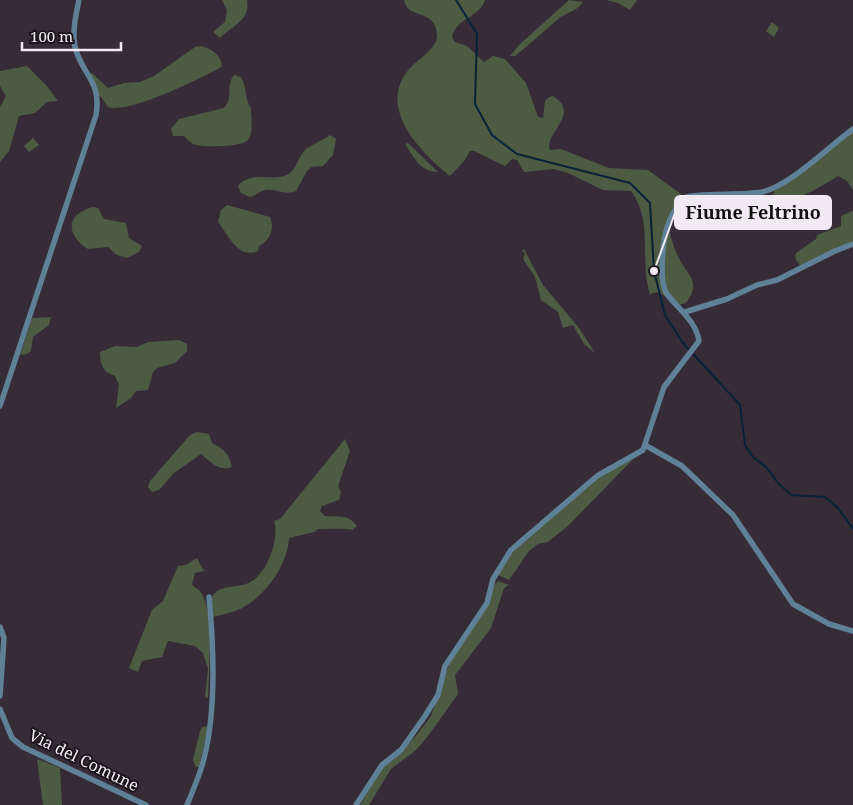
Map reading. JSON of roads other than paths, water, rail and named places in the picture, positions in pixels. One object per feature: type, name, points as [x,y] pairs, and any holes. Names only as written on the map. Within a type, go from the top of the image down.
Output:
[{"type":"street","points":[[0,406],[96,115],[98,104],[95,88],[75,46],[75,20],[79,0]]},
{"type":"street","points":[[356,805],[382,765],[401,750],[438,695],[445,666],[487,603],[493,579],[511,550],[597,476],[644,450],[664,387],[700,341],[685,312],[666,293],[662,275],[669,222],[684,196],[740,194],[770,189],[787,180],[853,129]]},
{"type":"street","points":[[685,312],[727,300],[757,285],[777,280],[853,244]]},
{"type":"street","points":[[645,444],[682,466],[733,515],[793,604],[829,624],[853,630]]},
{"type":"street","points":[[187,805],[202,768],[210,729],[213,643],[209,597]]},
{"type":"street","points":[[0,627],[4,638],[0,696]]},
{"type":"street","name":"Via del Comune","points":[[0,709],[12,738],[23,748],[146,805]]},
{"type":"waterway","points":[[456,0],[477,34],[475,104],[492,135],[517,154],[630,183],[650,203],[654,271],[665,315],[683,343],[740,405],[745,445],[753,457],[767,468],[778,483],[791,495],[825,497],[838,508],[853,529]]},
{"type":"place","name":"Fiume Feltrino","points":[[654,271]]}]
